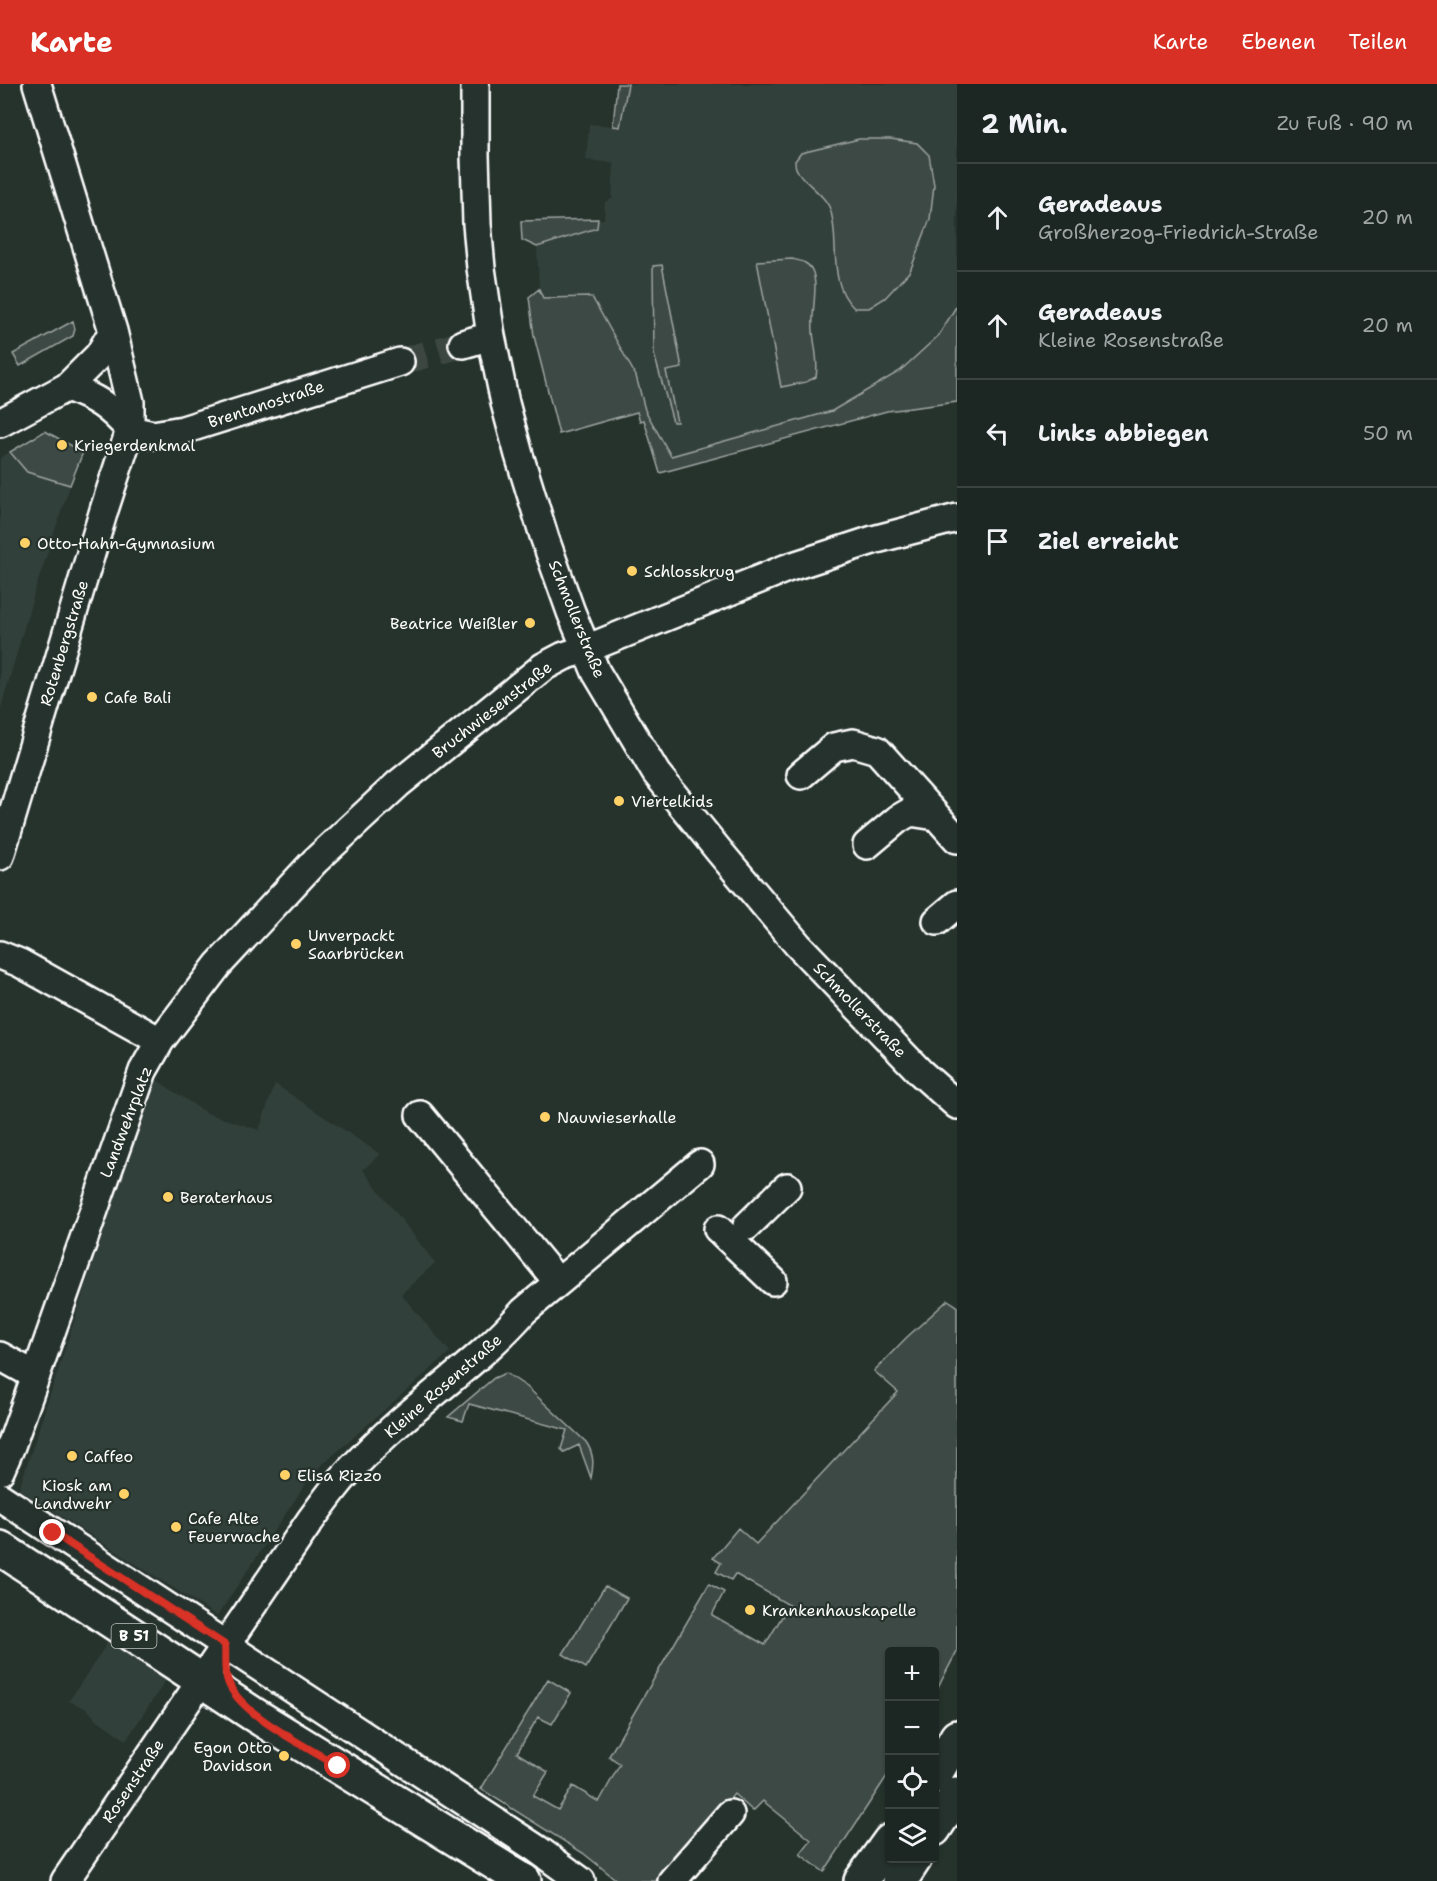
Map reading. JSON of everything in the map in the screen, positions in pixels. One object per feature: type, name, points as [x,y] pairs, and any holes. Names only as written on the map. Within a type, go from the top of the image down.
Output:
[{"type":"main road","name":"B 51","points":[[0,1548],[153,1648],[217,1659]]},
{"type":"main road","points":[[217,1659],[253,1714],[524,1881]]},
{"type":"main road","points":[[939,1768],[957,1737]]},
{"type":"main road","points":[[939,1821],[957,1794]]},
{"type":"main road","points":[[861,1881],[885,1848]]},
{"type":"main road","points":[[900,1881],[912,1863]]},
{"type":"street","name":"Rotenbergstraße","points":[[0,856],[130,430],[130,402],[112,331],[37,84]]},
{"type":"street","name":"Schmollerstraße","points":[[475,84],[476,203],[481,268],[490,336],[519,455],[545,539],[596,672],[650,764],[719,851],[798,945],[921,1073],[957,1105]]},
{"type":"street","points":[[0,423],[67,387],[99,355],[112,331]]},
{"type":"street","points":[[463,344],[490,336]]},
{"type":"street","name":"Brentanostraße","points":[[130,430],[153,435],[183,430],[400,362]]},
{"type":"street","points":[[67,387],[88,395],[114,411],[130,430]]},
{"type":"street","name":"Bruchwiesenstraße","points":[[160,1041],[218,965],[281,896],[344,834],[398,784],[543,667],[564,656],[787,568],[873,540],[957,518]]},
{"type":"street","points":[[801,775],[834,747],[853,743],[877,750],[957,839]]},
{"type":"street","points":[[867,845],[910,812],[936,816]]},
{"type":"street","points":[[937,921],[957,904]]},
{"type":"street","points":[[0,955],[20,963],[160,1041]]},
{"type":"street","name":"Landwehrplatz","points":[[0,1471],[36,1376],[129,1108],[143,1071],[160,1041]]},
{"type":"street","points":[[420,1115],[558,1282]]},
{"type":"street","name":"Kleine Rosenstraße","points":[[217,1659],[316,1513],[346,1474],[383,1438],[501,1337],[524,1311],[700,1164]]},
{"type":"street","points":[[747,1226],[787,1187]]},
{"type":"street","points":[[717,1229],[774,1281]]},
{"type":"street","points":[[0,1356],[36,1376]]},
{"type":"street","points":[[0,1497],[217,1659],[537,1849],[581,1881]]},
{"type":"street","points":[[0,1513],[217,1659],[559,1881]]},
{"type":"street","points":[[0,1533],[5,1544],[31,1568]]},
{"type":"street","name":"Rosenstraße","points":[[65,1881],[217,1659]]},
{"type":"street","points":[[672,1881],[730,1814]]},
{"type":"shaded area","points":[[617,84],[957,84],[957,402],[887,411],[660,473],[644,420],[640,421],[637,412],[559,434],[534,336],[529,298],[539,289],[537,247],[522,240],[521,221],[604,219],[605,202],[612,199],[614,163],[586,160],[589,124],[613,126]]},
{"type":"shaded area","points":[[617,84],[628,84],[620,127],[613,126]]},
{"type":"shaded area","points":[[859,139],[891,139],[917,143],[929,155],[934,185],[930,219],[910,271],[885,298],[869,308],[854,308],[840,287],[829,206],[800,175],[795,163],[801,153]]},
{"type":"shaded area","points":[[598,219],[597,228],[537,247],[522,240],[521,221]]},
{"type":"shaded area","points":[[792,259],[808,265],[814,276],[813,324],[817,371],[816,377],[806,382],[781,387],[757,261]]},
{"type":"shaded area","points":[[662,265],[682,368],[666,371],[677,422],[673,422],[654,354],[653,266]]},
{"type":"shaded area","points":[[539,289],[543,298],[592,297],[636,376],[645,410],[671,456],[832,411],[900,371],[939,335],[957,305],[957,402],[887,411],[660,473],[644,420],[640,421],[637,412],[559,434],[534,336],[529,297]]},
{"type":"shaded area","points":[[73,321],[75,329],[73,336],[20,366],[13,354]]},
{"type":"shaded area","name":"Otto-Hahn-Gymnasium","points":[[45,431],[83,452],[35,590],[0,711],[0,458]]},
{"type":"shaded area","points":[[45,431],[83,452],[70,485],[27,472],[10,452]]},
{"type":"shaded area","points":[[154,1078],[206,1113],[259,1130],[275,1084],[380,1154],[363,1170],[435,1263],[401,1294],[450,1352],[313,1473],[217,1616],[19,1489]]},
{"type":"shaded area","points":[[948,1300],[957,1306],[957,1651],[939,1685],[939,1647],[885,1647],[885,1779],[824,1872],[800,1854],[811,1840],[763,1801],[753,1811],[734,1794],[662,1881],[618,1881],[583,1853],[481,1789],[548,1679],[571,1693],[552,1724],[538,1717],[517,1753],[548,1772],[533,1796],[558,1810],[573,1786],[599,1802],[620,1764],[609,1756],[709,1584],[724,1592],[712,1615],[765,1645],[789,1605],[735,1574],[731,1580],[716,1572],[721,1563],[713,1558],[738,1528],[756,1544],[898,1392],[874,1371]]},
{"type":"shaded area","points":[[506,1373],[527,1387],[586,1442],[593,1459],[591,1478],[579,1445],[564,1452],[561,1449],[567,1430],[469,1404],[463,1421],[448,1417],[494,1378]]},
{"type":"shaded area","points":[[605,1586],[627,1598],[586,1668],[563,1654]]},
{"type":"shaded area","points":[[110,1639],[168,1677],[126,1740],[95,1718],[87,1709],[69,1701]]},
{"type":"tunnel","points":[[400,362],[463,344]]},
{"type":"place","name":"Kriegerdenkmal","points":[[62,445]]},
{"type":"place","name":"Otto-Hahn-Gymnasium","points":[[25,543]]},
{"type":"place","name":"Schlosskrug","points":[[632,571]]},
{"type":"place","name":"Beatrice Weißler","points":[[530,623]]},
{"type":"place","name":"Cafe Bali","points":[[92,697]]},
{"type":"place","name":"Viertelkids","points":[[619,801]]},
{"type":"place","name":"Unverpackt Saarbrücken","points":[[296,944]]},
{"type":"place","name":"Nauwieserhalle","points":[[545,1117]]},
{"type":"place","name":"Beraterhaus","points":[[168,1197]]},
{"type":"place","name":"Caffeo","points":[[72,1456]]},
{"type":"place","name":"Elisa Rizzo","points":[[285,1475]]},
{"type":"place","name":"Kiosk am Landwehr","points":[[124,1494]]},
{"type":"place","name":"Cafe Alte Feuerwache","points":[[176,1527]]},
{"type":"place","name":"Krankenhauskapelle","points":[[750,1610]]},
{"type":"place","name":"Egon Otto Davidson","points":[[284,1756]]},
{"type":"route","points":[[53,1533],[225,1645],[227,1679],[234,1692],[253,1714],[338,1766]]}]
